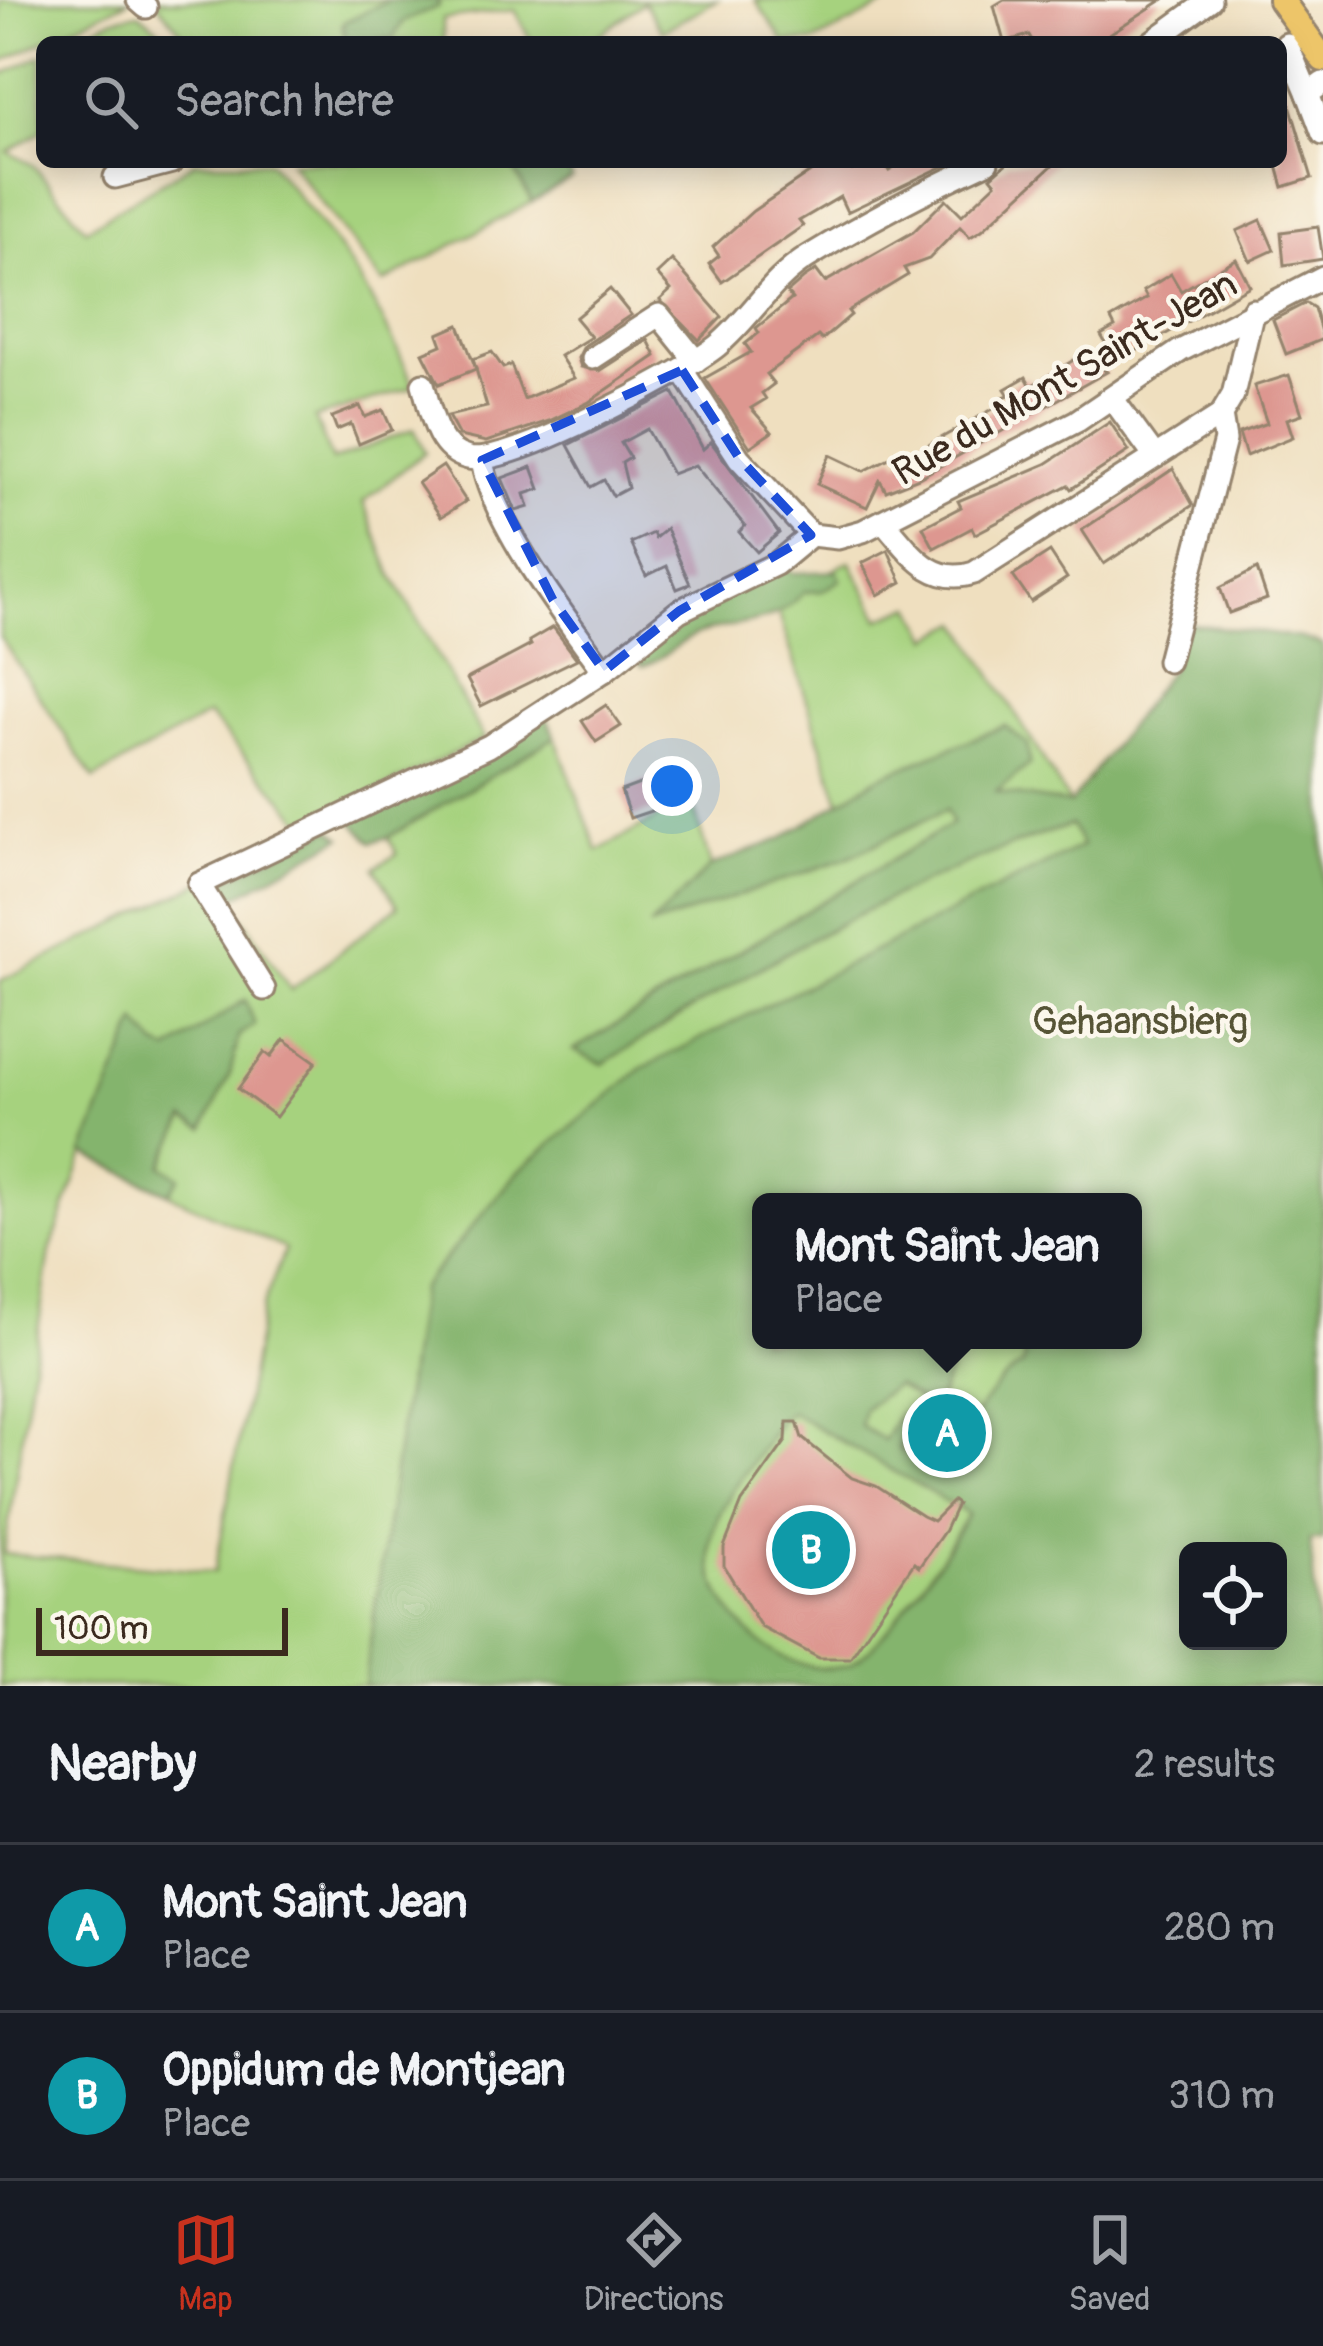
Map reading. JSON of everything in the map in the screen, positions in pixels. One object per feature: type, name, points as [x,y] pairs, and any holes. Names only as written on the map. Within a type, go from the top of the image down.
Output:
[{"type":"main road","points":[[1293,4],[1323,59]]},
{"type":"street","points":[[1160,36],[1210,0]]},
{"type":"street","points":[[1287,44],[1316,88],[1323,134]]},
{"type":"street","points":[[115,176],[148,168]]},
{"type":"street","points":[[423,384],[438,434],[449,448],[482,460],[514,453],[689,365],[721,343],[772,283],[806,258],[976,168]]},
{"type":"street","name":"Rue du Mont Saint-Jean","points":[[263,989],[199,884],[424,782],[604,671],[679,611],[776,564],[811,536],[838,538],[883,521],[1112,398],[1253,310],[1323,277]]},
{"type":"street","points":[[883,521],[925,568],[941,578],[974,573],[1221,415],[1233,395],[1253,310]]},
{"type":"street","points":[[593,358],[658,315],[739,458],[811,536]]},
{"type":"street","points":[[1112,398],[1155,457]]},
{"type":"street","points":[[1168,661],[1226,440],[1221,415]]},
{"type":"street","points":[[482,460],[492,494],[553,600],[604,671]]},
{"type":"highlighted area","points":[[682,370],[739,458],[811,535],[679,611],[604,671],[553,600],[482,460]]},
{"type":"green space","points":[[0,0],[130,0],[55,36],[36,36],[36,45],[0,62]]},
{"type":"green space","points":[[154,0],[717,0],[662,31],[644,2],[598,36],[529,36],[514,10],[443,19],[443,36],[185,36]]},
{"type":"green space","points":[[389,0],[438,0],[439,6],[403,22],[394,36],[345,36],[342,23]]},
{"type":"green space","points":[[755,0],[896,0],[826,36],[780,36]]},
{"type":"green space","points":[[139,13],[167,36],[79,36],[114,18]]},
{"type":"green space","points":[[36,58],[36,135],[8,152],[33,165],[86,229],[185,168],[274,168],[315,217],[383,321],[414,387],[315,418],[332,461],[414,429],[425,452],[363,502],[391,573],[484,738],[307,826],[208,715],[94,779],[0,637],[0,76]]},
{"type":"green space","points":[[295,168],[513,168],[532,202],[383,283]]},
{"type":"green space","points":[[513,168],[566,168],[572,178],[532,202]]},
{"type":"green space","points":[[850,561],[880,619],[913,606],[930,638],[960,622],[1070,804],[995,792],[1005,726],[879,777],[840,802],[775,602]]},
{"type":"green space","points":[[776,564],[794,573],[837,571],[841,580],[822,591],[804,592],[768,618],[693,636],[643,666],[627,653]]},
{"type":"green space","name":"Gehaansbierg","points":[[1184,623],[1302,638],[1323,645],[1323,1540],[1310,1540],[1323,1686],[364,1686],[420,1289],[519,1171],[641,1069],[1082,846],[1071,825],[948,871],[771,961],[603,1064],[574,1050],[952,824],[946,810],[846,858],[649,927],[711,866],[781,839],[879,777],[1005,726],[1027,744],[1030,764],[996,792],[1070,804],[1171,668]],"holes":[[[791,1412],[968,1514],[895,1620],[849,1665],[822,1668],[794,1662],[768,1649],[727,1606],[715,1581],[710,1554],[720,1514],[781,1418]]]},
{"type":"green space","points":[[544,711],[555,737],[388,837],[372,842],[348,817]]},
{"type":"green space","points":[[555,737],[598,851],[691,799],[711,866],[653,925],[846,858],[947,810],[952,824],[575,1049],[603,1064],[772,961],[949,871],[1072,825],[1082,846],[519,1171],[420,1289],[364,1686],[0,1686],[0,981],[215,876],[291,990],[398,906],[375,868],[397,854],[388,837]],"holes":[[[84,1154],[285,1249],[263,1306],[215,1572],[4,1554],[50,1251]]]},
{"type":"green space","points":[[331,828],[342,837],[232,899],[220,882]]},
{"type":"green space","points":[[245,1000],[255,1025],[239,1035],[230,1074],[204,1129],[185,1119],[162,1166],[180,1177],[169,1193],[83,1153],[137,1022],[157,1046],[169,1051]]},
{"type":"green space","points":[[965,1349],[1026,1349],[1023,1365],[997,1386],[934,1470],[899,1450],[915,1422],[884,1441],[860,1426],[864,1409],[896,1385],[929,1406],[937,1404],[954,1356]]},
{"type":"green space","points":[[791,1412],[968,1514],[896,1620],[849,1665],[822,1668],[794,1662],[768,1649],[727,1606],[715,1581],[710,1554],[720,1514],[781,1418]]},
{"type":"building","points":[[1004,0],[1162,0],[1106,36],[1002,36],[994,6]]},
{"type":"building","points":[[1287,95],[1312,178],[1283,187],[1278,168],[1287,168]]},
{"type":"building","points":[[816,168],[939,168],[847,212],[840,197],[799,221],[803,226],[722,282],[709,264],[719,256],[713,247],[753,211]]},
{"type":"building","points":[[1001,168],[1049,168],[982,230],[970,237],[960,227],[929,259],[904,268],[908,275],[848,311],[851,315],[822,340],[818,336],[766,374],[774,384],[762,393],[766,399],[751,408],[772,432],[750,447],[705,378],[751,352],[745,344],[759,333],[756,328],[792,299],[787,293],[804,278],[816,270],[825,282],[913,232],[946,199],[962,215],[996,183],[991,177]]},
{"type":"building","points":[[1261,220],[1274,250],[1250,261],[1237,231]]},
{"type":"building","points":[[1318,227],[1323,259],[1284,265],[1281,232]]},
{"type":"building","points":[[1236,259],[1250,286],[1131,354],[1126,345],[1111,353],[1101,335],[1115,327],[1111,319],[1147,298],[1143,291],[1171,274],[1181,291]]},
{"type":"building","points":[[672,260],[722,317],[699,340],[660,300],[671,290],[657,274]]},
{"type":"building","points":[[610,289],[631,315],[584,346],[578,358],[581,367],[600,371],[648,340],[656,356],[589,402],[549,421],[486,442],[459,436],[448,416],[487,407],[473,359],[492,352],[503,368],[511,365],[524,399],[574,378],[560,356],[591,337],[575,318]]},
{"type":"building","points":[[1306,303],[1314,308],[1323,339],[1286,354],[1273,320]]},
{"type":"building","points":[[459,325],[476,369],[439,384],[423,353],[442,345],[438,334]]},
{"type":"building","points":[[1082,355],[1107,372],[919,478],[886,491],[880,480],[867,507],[817,484],[830,455],[864,471],[895,455],[898,462],[1000,405],[998,399],[1009,395],[1005,389],[1026,377],[1031,386]]},
{"type":"building","points":[[1289,375],[1302,414],[1287,419],[1293,437],[1246,456],[1239,433],[1267,423],[1254,386]]},
{"type":"building","points":[[673,392],[703,449],[711,442],[779,533],[757,552],[739,532],[745,526],[695,465],[672,474],[647,429],[621,443],[630,458],[622,463],[628,488],[613,496],[604,480],[591,487],[568,445]]},
{"type":"building","points":[[360,406],[365,417],[383,410],[392,430],[359,444],[351,424],[337,430],[332,417]]},
{"type":"building","points":[[1110,422],[1129,451],[1071,489],[1068,485],[975,534],[972,528],[934,548],[923,527],[961,507],[958,501],[1046,464]]},
{"type":"building","points":[[443,466],[466,501],[441,517],[418,483]]},
{"type":"building","points":[[532,467],[540,489],[525,494],[529,507],[516,511],[502,478]]},
{"type":"building","points":[[1173,469],[1193,505],[1104,564],[1082,530]]},
{"type":"building","points":[[666,529],[690,584],[677,589],[667,566],[646,576],[631,543],[653,533],[655,538]]},
{"type":"building","points":[[888,550],[902,582],[878,595],[862,563]]},
{"type":"building","points":[[1050,552],[1067,578],[1031,602],[1013,576]]},
{"type":"building","points":[[1257,569],[1267,599],[1229,613],[1220,588]]},
{"type":"building","points":[[553,627],[577,659],[481,706],[467,679],[531,645],[529,641]]},
{"type":"building","points":[[606,705],[621,726],[596,742],[582,721]]},
{"type":"building","points":[[653,779],[663,807],[630,818],[621,791]]},
{"type":"building","points":[[284,1039],[316,1062],[276,1117],[238,1089],[265,1052],[271,1057]]},
{"type":"building","points":[[787,1422],[797,1422],[802,1438],[852,1478],[876,1486],[922,1516],[933,1521],[953,1501],[957,1504],[945,1530],[919,1567],[914,1563],[850,1658],[819,1658],[761,1627],[724,1566],[724,1547],[742,1502],[786,1441]]},
{"type":"place","name":"Mont Saint Jean","points":[[947,1433]]},
{"type":"place","name":"Oppidum de Montjean","points":[[811,1550]]}]
